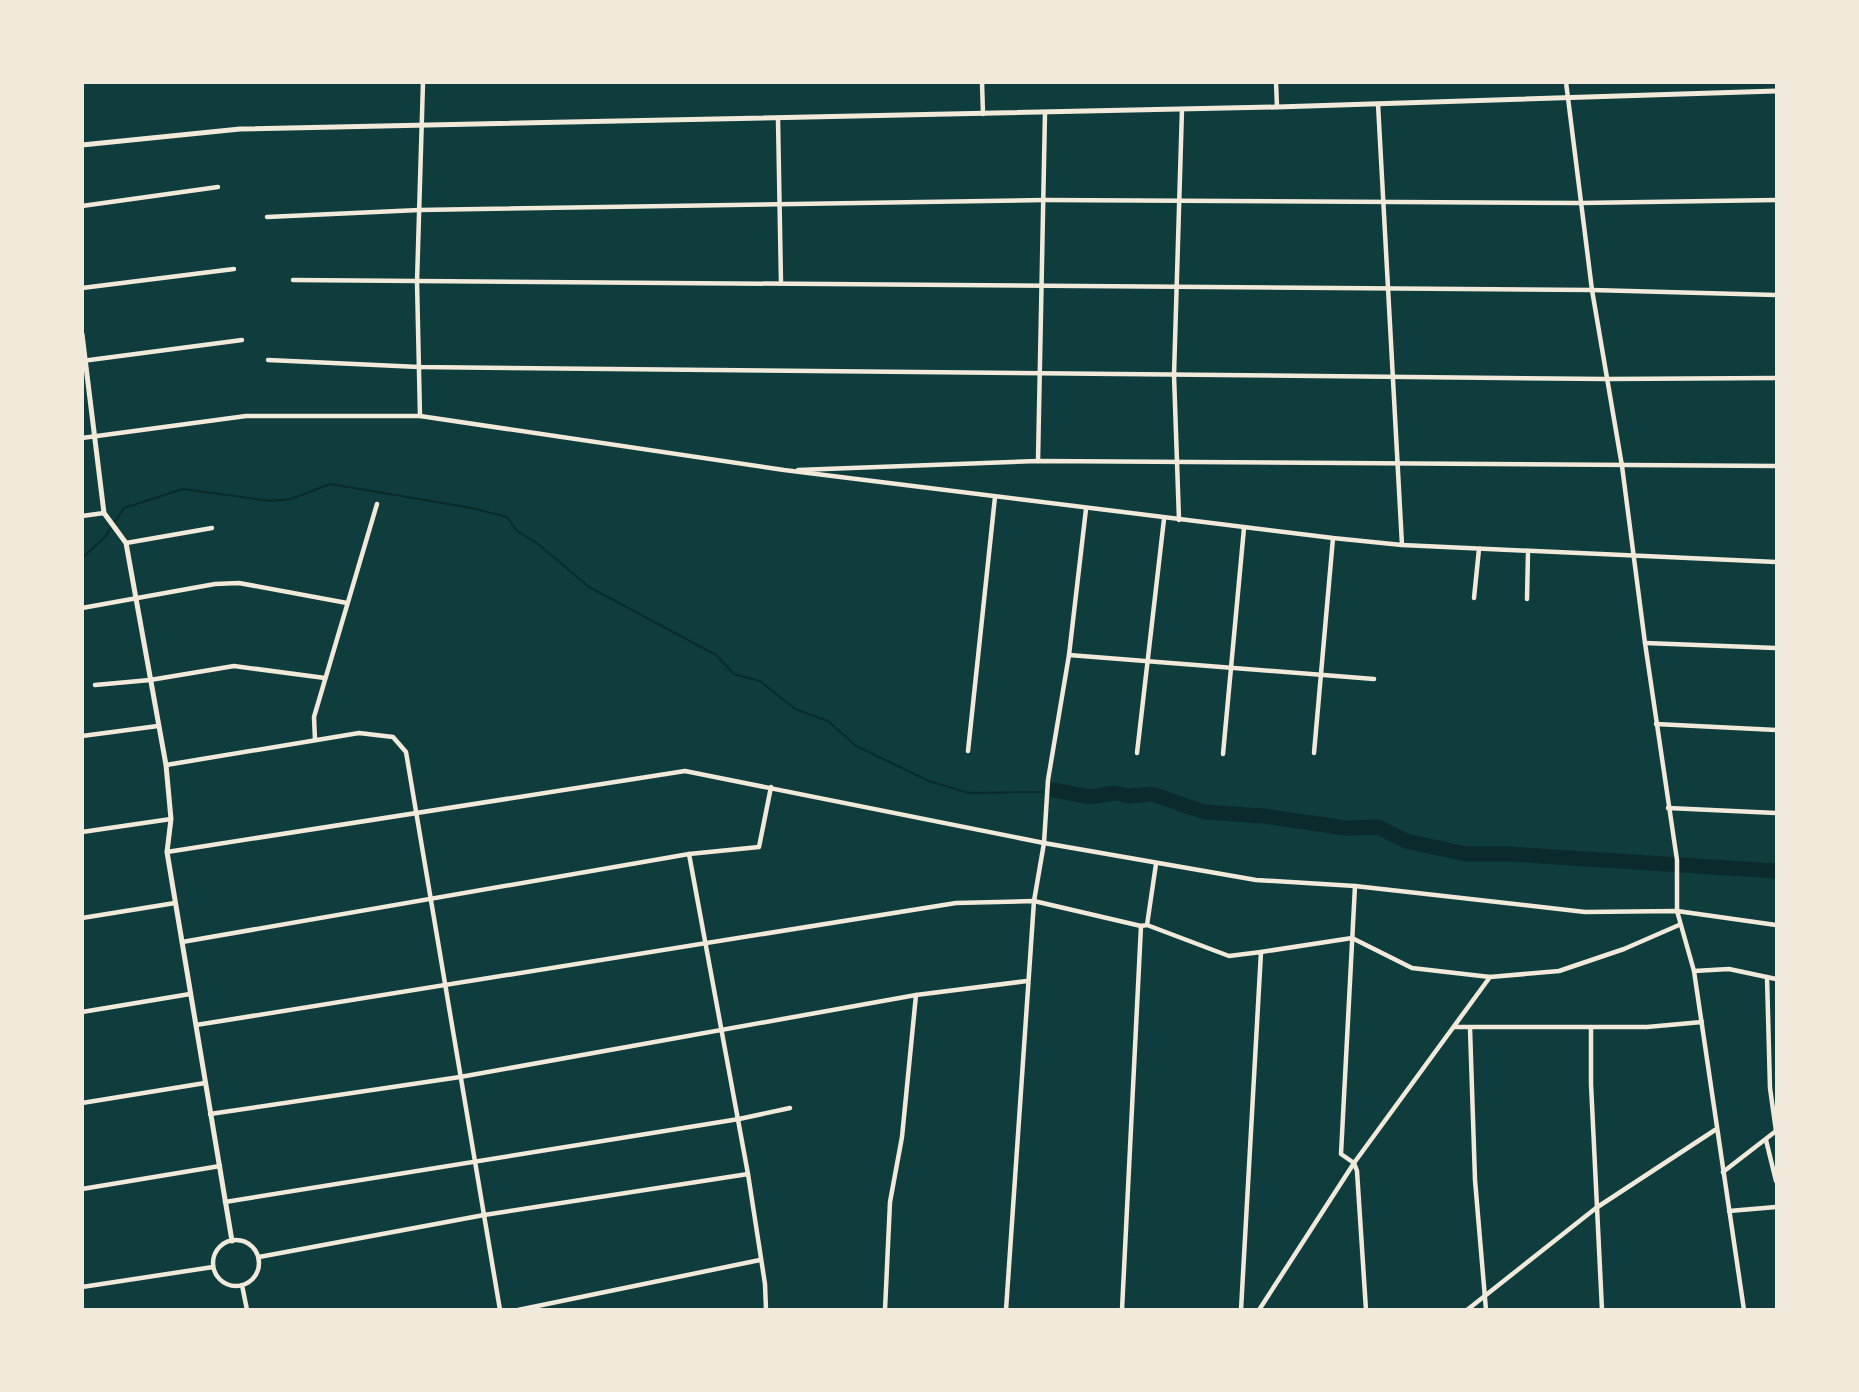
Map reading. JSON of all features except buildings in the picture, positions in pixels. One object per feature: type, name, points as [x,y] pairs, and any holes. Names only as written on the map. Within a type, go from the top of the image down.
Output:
[{"type":"street","points":[[420,416],[417,282],[423,82]]},
{"type":"street","points":[[982,82],[983,114]]},
{"type":"street","points":[[1276,82],[1277,107]]},
{"type":"street","points":[[1566,82],[1592,290],[1622,466],[1656,724],[1677,860],[1679,925],[1694,971],[1715,1130],[1743,1310]]},
{"type":"street","points":[[82,145],[240,129],[1045,113],[1776,91]]},
{"type":"street","points":[[1378,104],[1402,545]]},
{"type":"street","points":[[1179,520],[1174,375],[1182,109]]},
{"type":"street","points":[[1038,461],[1045,113]]},
{"type":"street","points":[[778,119],[781,283]]},
{"type":"street","points":[[82,206],[218,187]]},
{"type":"street","points":[[267,217],[419,210],[1045,200],[1581,203],[1776,200]]},
{"type":"street","points":[[82,288],[234,268]]},
{"type":"street","points":[[293,280],[1592,290],[1776,295]]},
{"type":"street","points":[[82,334],[104,513],[126,543],[166,765],[171,819],[167,852],[232,1240]]},
{"type":"street","points":[[84,361],[242,340]]},
{"type":"street","points":[[268,360],[419,367],[1606,379],[1776,378]]},
{"type":"street","points":[[82,438],[246,416],[420,416],[784,470],[1164,519],[1333,538],[1402,545],[1528,552],[1776,562]]},
{"type":"street","points":[[784,470],[1038,461],[1776,466]]},
{"type":"street","points":[[968,752],[995,497]]},
{"type":"street","points":[[315,740],[314,717],[377,504]]},
{"type":"street","points":[[1006,1310],[1034,901],[1044,843],[1048,780],[1069,655],[1086,509]]},
{"type":"street","points":[[82,516],[104,513]]},
{"type":"street","points":[[1137,753],[1164,519]]},
{"type":"street","points":[[126,543],[212,528]]},
{"type":"street","points":[[1223,754],[1244,528]]},
{"type":"street","points":[[1314,753],[1319,675],[1333,538]]},
{"type":"street","points":[[1474,598],[1479,549]]},
{"type":"street","points":[[1527,599],[1528,552]]},
{"type":"street","points":[[82,608],[215,584],[238,583],[347,603]]},
{"type":"street","points":[[1645,643],[1776,648]]},
{"type":"street","points":[[1069,655],[1147,663],[1374,679]]},
{"type":"street","points":[[95,685],[150,680],[234,666],[325,678]]},
{"type":"street","points":[[1656,724],[1776,730]]},
{"type":"street","points":[[82,736],[158,726]]},
{"type":"street","points":[[166,765],[359,733],[393,737],[406,752],[414,812],[500,1310]]},
{"type":"street","points":[[167,852],[685,771],[1044,843],[1256,880],[1355,886],[1585,912],[1677,911],[1776,925]]},
{"type":"street","points":[[182,942],[689,854],[759,847],[771,787]]},
{"type":"street","points":[[1668,808],[1776,813]]},
{"type":"street","points":[[82,832],[171,819]]},
{"type":"street","points":[[689,854],[739,1119],[765,1284],[766,1310]]},
{"type":"street","points":[[1122,1310],[1144,926],[1156,864]]},
{"type":"street","points":[[1354,1163],[1341,1154],[1355,886]]},
{"type":"street","points":[[196,1025],[956,903],[1034,901],[1144,926],[1229,956],[1353,938],[1412,968],[1490,977],[1559,971],[1624,949],[1679,925]]},
{"type":"street","points":[[82,918],[175,903]]},
{"type":"street","points":[[1241,1310],[1261,952]]},
{"type":"street","points":[[1694,971],[1729,969],[1776,979]]},
{"type":"street","points":[[1259,1310],[1354,1163],[1490,977]]},
{"type":"street","points":[[1723,1172],[1776,1131],[1770,1088],[1767,977]]},
{"type":"street","points":[[210,1114],[460,1077],[916,995],[1027,981]]},
{"type":"street","points":[[82,1012],[190,994]]},
{"type":"street","points":[[885,1310],[890,1202],[902,1137],[916,995]]},
{"type":"street","points":[[1454,1027],[1647,1027],[1702,1022]]},
{"type":"street","points":[[1591,1027],[1596,1208],[1602,1310]]},
{"type":"street","points":[[1470,1028],[1475,1180],[1486,1310]]},
{"type":"street","points":[[82,1103],[205,1083]]},
{"type":"street","points":[[225,1202],[739,1119],[790,1108]]},
{"type":"street","points":[[1467,1310],[1596,1208],[1715,1130]]},
{"type":"street","points":[[1766,1140],[1776,1181]]},
{"type":"street","points":[[1354,1163],[1366,1310]]},
{"type":"street","points":[[82,1190],[220,1166]]},
{"type":"street","points":[[259,1257],[484,1215],[748,1174]]},
{"type":"street","points":[[1729,1211],[1776,1207]]},
{"type":"street","points":[[232,1240],[249,1244],[259,1257],[259,1267],[255,1277],[242,1285],[231,1286],[221,1281],[213,1267],[217,1250],[232,1240]]},
{"type":"street","points":[[518,1310],[760,1260]]},
{"type":"street","points":[[82,1287],[213,1267]]},
{"type":"street","points":[[242,1285],[247,1310]]},
{"type":"waterway","points":[[82,558],[105,537],[124,508],[183,489],[270,501],[291,499],[330,484],[472,508],[507,517],[516,530],[538,544],[589,587],[716,655],[734,674],[760,681],[795,709],[828,721],[856,746],[929,781],[969,793],[1041,792]]},
{"type":"waterway","points":[[1054,790],[1090,797],[1114,793],[1130,796],[1152,794],[1204,812],[1263,816],[1346,828],[1378,827],[1406,841],[1466,854],[1510,854],[1776,871]]}]
